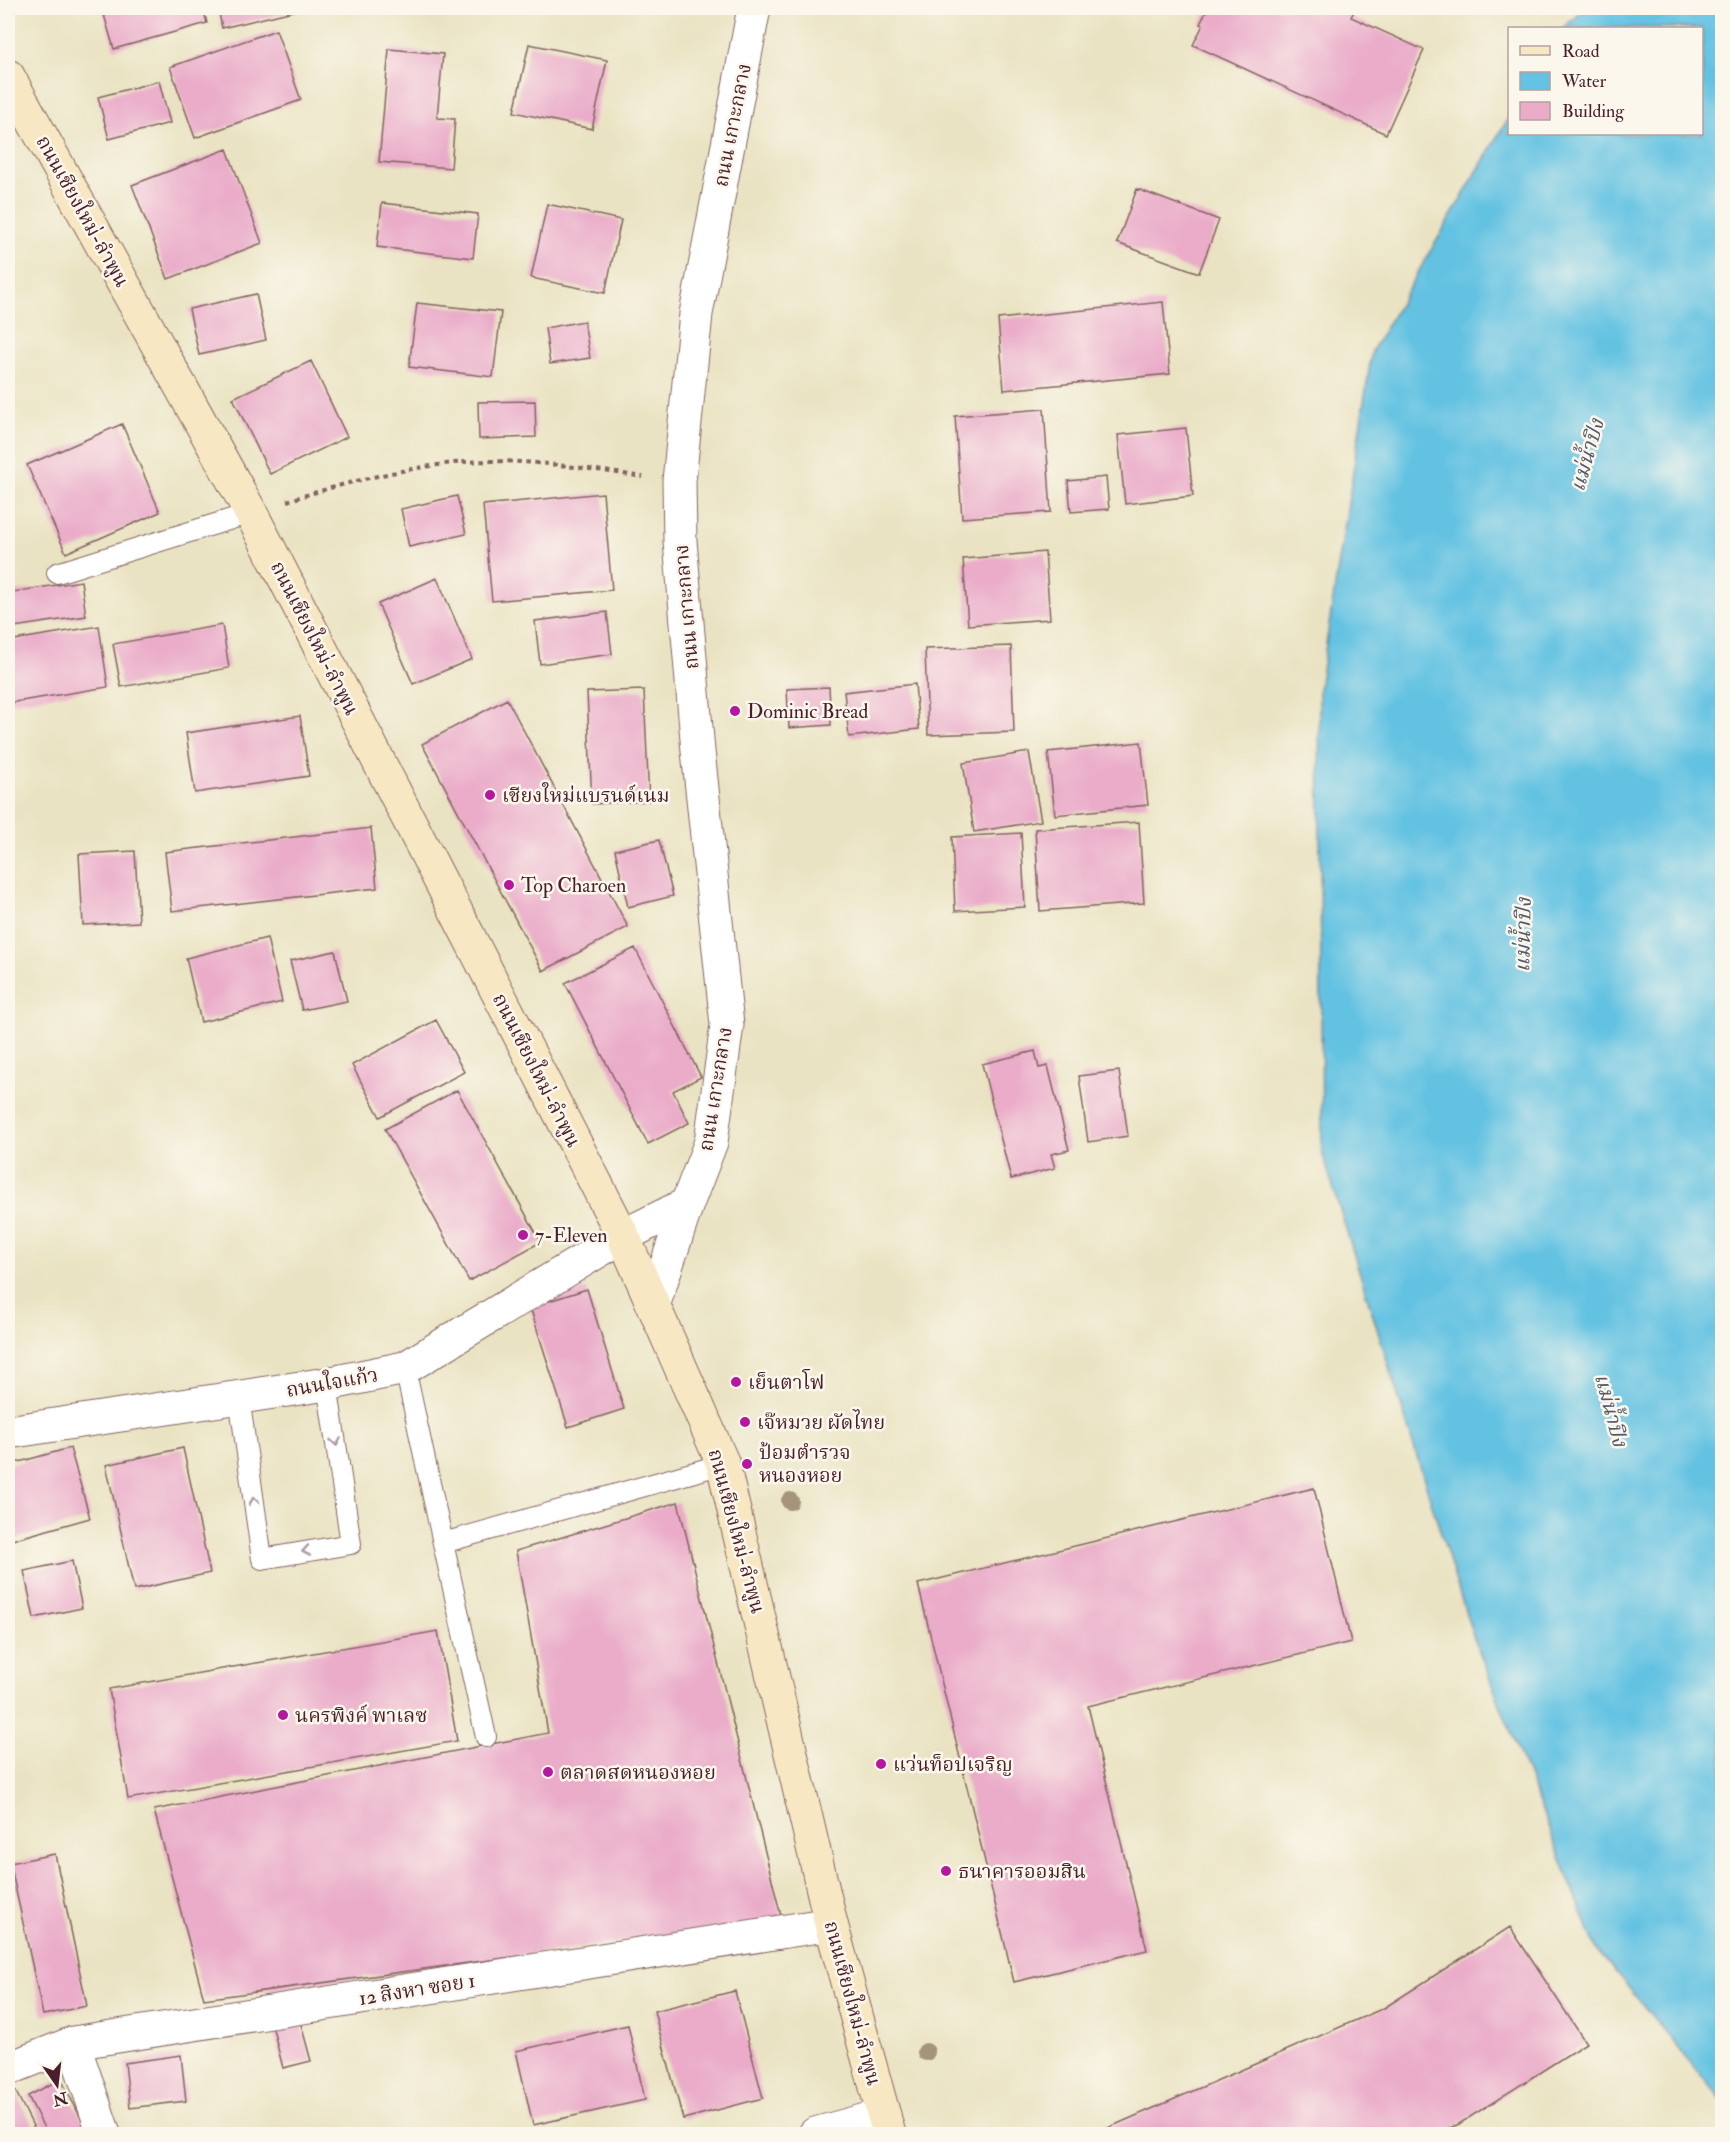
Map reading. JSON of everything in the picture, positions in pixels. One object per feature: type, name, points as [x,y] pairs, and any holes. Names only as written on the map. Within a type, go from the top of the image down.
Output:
[{"type":"main road","name":"ถนนเชียงใหม่-ลำพูน","points":[[8,76],[251,513],[623,1236],[723,1464],[831,1924],[887,2125]]},
{"type":"street","name":"ถนน เกาะกลาง","points":[[653,1306],[687,1204],[711,1142],[727,1025],[697,740],[680,542],[679,481],[696,314],[754,8]]},
{"type":"street","points":[[623,1236],[687,1204]]},
{"type":"street","name":"ถนนใจแก้ว","points":[[8,1432],[327,1384],[405,1368],[623,1236]]},
{"type":"street","name":"12 สิงหา ซอย 1","points":[[8,2069],[73,2043],[831,1924]]},
{"type":"street","points":[[73,2043],[104,2134]]},
{"type":"street","points":[[815,2134],[887,2125]]},
{"type":"lane","points":[[57,573],[251,513]]},
{"type":"lane","points":[[405,1368],[486,1737]]},
{"type":"lane","points":[[239,1397],[262,1559],[351,1544],[327,1384]]},
{"type":"lane","points":[[443,1543],[723,1464]]},
{"type":"path","points":[[251,513],[324,489],[465,462],[515,462],[679,481]]},
{"type":"water","name":"แม่น้ำปิง","points":[[1587,8],[1722,8],[1722,2101],[1596,1948],[1472,1633],[1322,1152],[1319,689],[1372,351],[1508,119],[1508,135],[1703,135],[1703,27],[1564,27]]},
{"type":"building","points":[[102,8],[203,8],[207,23],[114,49]]},
{"type":"building","points":[[218,8],[306,8],[222,28]]},
{"type":"building","points":[[1208,8],[1356,8],[1351,17],[1424,50],[1386,134],[1193,45]]},
{"type":"building","points":[[276,30],[301,100],[195,138],[170,67]]},
{"type":"building","points":[[529,44],[607,60],[592,129],[514,112]]},
{"type":"building","points":[[389,49],[443,54],[437,118],[455,119],[451,168],[379,162]]},
{"type":"building","points":[[159,81],[170,123],[109,139],[98,97]]},
{"type":"building","points":[[227,149],[262,243],[168,279],[132,185]]},
{"type":"building","points":[[1137,189],[1219,220],[1199,273],[1117,243]]},
{"type":"building","points":[[382,203],[478,214],[473,258],[377,247]]},
{"type":"building","points":[[547,204],[621,220],[605,293],[531,278]]},
{"type":"building","points":[[256,294],[266,340],[199,355],[189,309]]},
{"type":"building","points":[[1163,302],[1170,374],[1004,390],[998,319]]},
{"type":"building","points":[[417,303],[501,312],[493,377],[409,367]]},
{"type":"building","points":[[584,321],[590,358],[550,364],[545,328]]},
{"type":"building","points":[[311,361],[347,437],[270,474],[233,398]]},
{"type":"building","points":[[535,401],[536,437],[479,439],[478,402]]},
{"type":"building","points":[[1044,409],[1051,512],[962,518],[955,416]]},
{"type":"building","points":[[122,424],[160,512],[66,553],[27,465]]},
{"type":"building","points":[[1186,428],[1193,496],[1125,504],[1118,435]]},
{"type":"building","points":[[1106,477],[1109,509],[1071,512],[1068,481]]},
{"type":"building","points":[[603,493],[612,590],[492,601],[483,505]]},
{"type":"building","points":[[457,496],[466,534],[409,547],[401,509]]},
{"type":"building","points":[[1045,552],[1050,619],[968,625],[963,559]]},
{"type":"building","points":[[437,578],[472,659],[413,684],[378,604]]},
{"type":"building","points":[[81,581],[86,616],[8,628],[8,593]]},
{"type":"building","points":[[607,612],[612,654],[540,664],[535,621]]},
{"type":"building","points":[[222,625],[229,668],[121,687],[113,644]]},
{"type":"building","points":[[99,626],[108,687],[8,703],[8,641]]},
{"type":"building","points":[[1011,646],[1014,732],[928,735],[925,649]]},
{"type":"building","points":[[915,684],[919,729],[849,737],[844,692]]},
{"type":"building","points":[[829,687],[831,725],[789,728],[787,689]]},
{"type":"building","points":[[644,690],[649,801],[592,804],[587,692]]},
{"type":"building","points":[[507,699],[628,927],[543,971],[422,744]]},
{"type":"building","points":[[300,716],[309,776],[195,793],[186,733]]},
{"type":"building","points":[[1141,742],[1148,805],[1055,815],[1048,752]]},
{"type":"building","points":[[1029,752],[1041,821],[974,832],[963,763]]},
{"type":"building","points":[[1139,822],[1144,903],[1040,911],[1035,829]]},
{"type":"building","points":[[371,828],[377,888],[172,911],[165,852]]},
{"type":"building","points":[[1021,833],[1025,907],[955,911],[952,837]]},
{"type":"building","points":[[659,840],[673,896],[628,907],[615,850]]},
{"type":"building","points":[[135,851],[139,922],[83,925],[79,854]]},
{"type":"building","points":[[267,938],[282,1002],[201,1022],[186,958]]},
{"type":"building","points":[[635,948],[701,1077],[673,1091],[689,1123],[648,1144],[565,983]]},
{"type":"building","points":[[335,951],[347,1001],[302,1010],[290,961]]},
{"type":"building","points":[[436,1020],[464,1072],[380,1117],[352,1065]]},
{"type":"building","points":[[1035,1051],[1039,1068],[1048,1066],[1069,1150],[1051,1154],[1055,1168],[1011,1179],[982,1064]]},
{"type":"building","points":[[1119,1071],[1128,1136],[1088,1142],[1079,1076]]},
{"type":"building","points":[[457,1090],[541,1242],[469,1281],[385,1129]]},
{"type":"building","points":[[587,1289],[624,1409],[568,1427],[530,1307]]},
{"type":"building","points":[[70,1448],[90,1518],[12,1540],[8,1526],[8,1465]]},
{"type":"building","points":[[183,1448],[210,1573],[134,1590],[106,1465]]},
{"type":"building","points":[[1314,1488],[1351,1642],[1088,1706],[1147,1950],[1014,1982],[918,1584]]},
{"type":"building","name":"ตลาดสดหนองหอย","points":[[678,1502],[782,1920],[204,1999],[154,1810],[548,1733],[516,1551]]},
{"type":"building","points":[[72,1561],[82,1608],[34,1618],[24,1571]]},
{"type":"building","name":"นครพิงค์ พาเลซ","points":[[438,1631],[457,1741],[128,1799],[109,1689]]},
{"type":"building","points":[[55,1854],[87,2006],[43,2015],[10,1863]]},
{"type":"building","points":[[1510,1927],[1586,2043],[1459,2124],[1436,2134],[1094,2134],[1384,2008]]},
{"type":"building","points":[[735,1991],[763,2098],[683,2119],[654,2011]]},
{"type":"building","points":[[299,2017],[311,2061],[283,2068],[272,2025]]},
{"type":"building","points":[[8,2020],[14,2037],[8,2039]]},
{"type":"building","points":[[628,2025],[645,2100],[533,2125],[516,2051]]},
{"type":"building","points":[[181,2055],[186,2101],[130,2108],[125,2063]]},
{"type":"building","points":[[61,2079],[89,2134],[47,2134],[28,2096]]},
{"type":"building","points":[[13,2086],[37,2134],[8,2134],[8,2088]]},
{"type":"place","name":"Dominic Bread","points":[[735,711]]},
{"type":"place","name":"เชียงใหม่แบรนด์เนม","points":[[490,795]]},
{"type":"place","name":"Top Charoen","points":[[509,885]]},
{"type":"place","name":"7-Eleven","points":[[523,1235]]},
{"type":"place","name":"เย็นตาโฟ","points":[[736,1382]]},
{"type":"place","name":"เจ๊หมวย ผัดไทย","points":[[745,1422]]},
{"type":"place","name":"ป้อมตำรวจ หนองหอย","points":[[747,1464]]},
{"type":"place","name":"นครพิงค์ พาเลซ","points":[[283,1715]]},
{"type":"place","name":"แว่นท็อปเจริญ","points":[[881,1764]]},
{"type":"place","name":"ตลาดสดหนองหอย","points":[[548,1772]]},
{"type":"place","name":"ธนาคารออมสิน","points":[[946,1871]]}]
